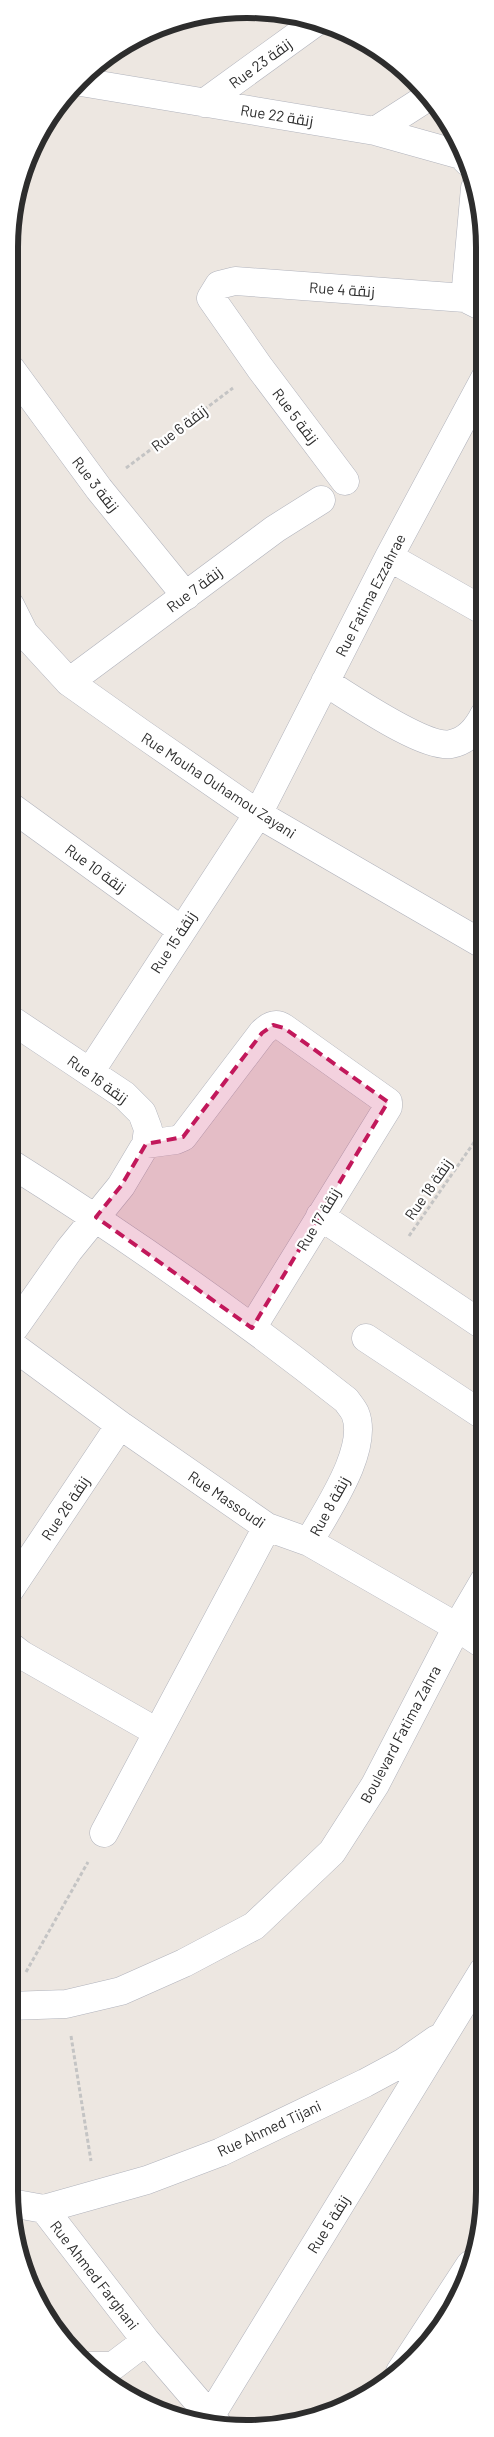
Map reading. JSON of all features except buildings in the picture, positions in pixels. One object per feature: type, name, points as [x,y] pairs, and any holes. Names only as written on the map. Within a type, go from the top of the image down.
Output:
[{"type":"street","name":"Rue 23 زنقة","points":[[204,104],[310,26]]},
{"type":"street","name":"Rue 22 زنقة","points":[[87,83],[374,131],[457,154]]},
{"type":"street","points":[[374,131],[423,100]]},
{"type":"street","points":[[474,213],[475,303]]},
{"type":"street","name":"Rue 4 زنقة","points":[[219,285],[235,281],[475,303]]},
{"type":"street","name":"Rue 5 زنقة","points":[[219,285],[211,298],[260,368],[345,481]]},
{"type":"street","name":"Rue 3 زنقة","points":[[18,379],[99,489],[186,596]]},
{"type":"street","name":"Rue Fatima Ezzahrae","points":[[258,814],[389,557],[476,395]]},
{"type":"street","name":"Rue 7 زنقة","points":[[69,682],[275,529],[321,500]]},
{"type":"street","points":[[389,557],[476,606]]},
{"type":"street","name":"Rue Mouha Ouhamou Zayani","points":[[18,621],[24,633],[69,682],[258,814],[476,940]]},
{"type":"street","points":[[325,682],[420,738],[449,744],[466,738],[476,725]]},
{"type":"street","name":"Rue 10 زنقة","points":[[18,812],[181,930]]},
{"type":"street","name":"Rue 15 زنقة","points":[[90,1072],[258,814]]},
{"type":"street","name":"Rue 16 زنقة","points":[[18,1024],[124,1095],[142,1113],[148,1129],[146,1144]]},
{"type":"street","name":"Rue 17 زنقة","points":[[146,1144],[170,1142],[183,1137],[262,1033],[273,1025],[278,1024],[385,1098],[388,1107],[252,1328]]},
{"type":"street","points":[[18,1323],[69,1250],[122,1186],[146,1144]]},
{"type":"street","name":"Rue 8 زنقة","points":[[18,1168],[96,1218],[252,1328],[346,1400],[355,1414],[357,1445],[349,1471],[309,1542]]},
{"type":"street","points":[[320,1216],[476,1321]]},
{"type":"street","points":[[366,1338],[476,1411]]},
{"type":"street","name":"Rue Massoudi","points":[[18,1350],[120,1425],[267,1527],[309,1542],[476,1640]]},
{"type":"street","name":"Rue 26 زنقة","points":[[18,1578],[120,1425]]},
{"type":"street","points":[[104,1833],[267,1527]]},
{"type":"street","name":"Boulevard Fatima Zahra","points":[[18,2006],[66,2004],[121,1991],[184,1963],[254,1926],[332,1852],[375,1786],[457,1627],[476,1595]]},
{"type":"street","points":[[18,1660],[158,1732]]},
{"type":"street","name":"Rue Ahmed Tijani","points":[[18,2204],[44,2209],[96,2196],[147,2180],[221,2152],[365,2083],[404,2062],[446,2033],[476,1983]]},
{"type":"street","name":"Rue 5 زنقة","points":[[215,2418],[446,2033]]},
{"type":"street","name":"Rue Ahmed Farghani","points":[[44,2209],[146,2342],[211,2417]]},
{"type":"street","points":[[420,2340],[455,2287]]},
{"type":"street","name":"Rue Ahmed Farghani","points":[[104,2369],[146,2342]]},
{"type":"path","name":"Rue 6 زنقة","points":[[99,489],[260,368]]},
{"type":"path","name":"Rue 18 زنقة","points":[[390,1264],[476,1140]]},
{"type":"path","points":[[23,1977],[104,1833]]},
{"type":"path","points":[[66,2004],[96,2196]]},
{"type":"highlighted area","points":[[273,1025],[284,1028],[388,1102],[252,1328],[96,1217],[121,1186],[146,1144],[183,1137],[262,1033]]}]
